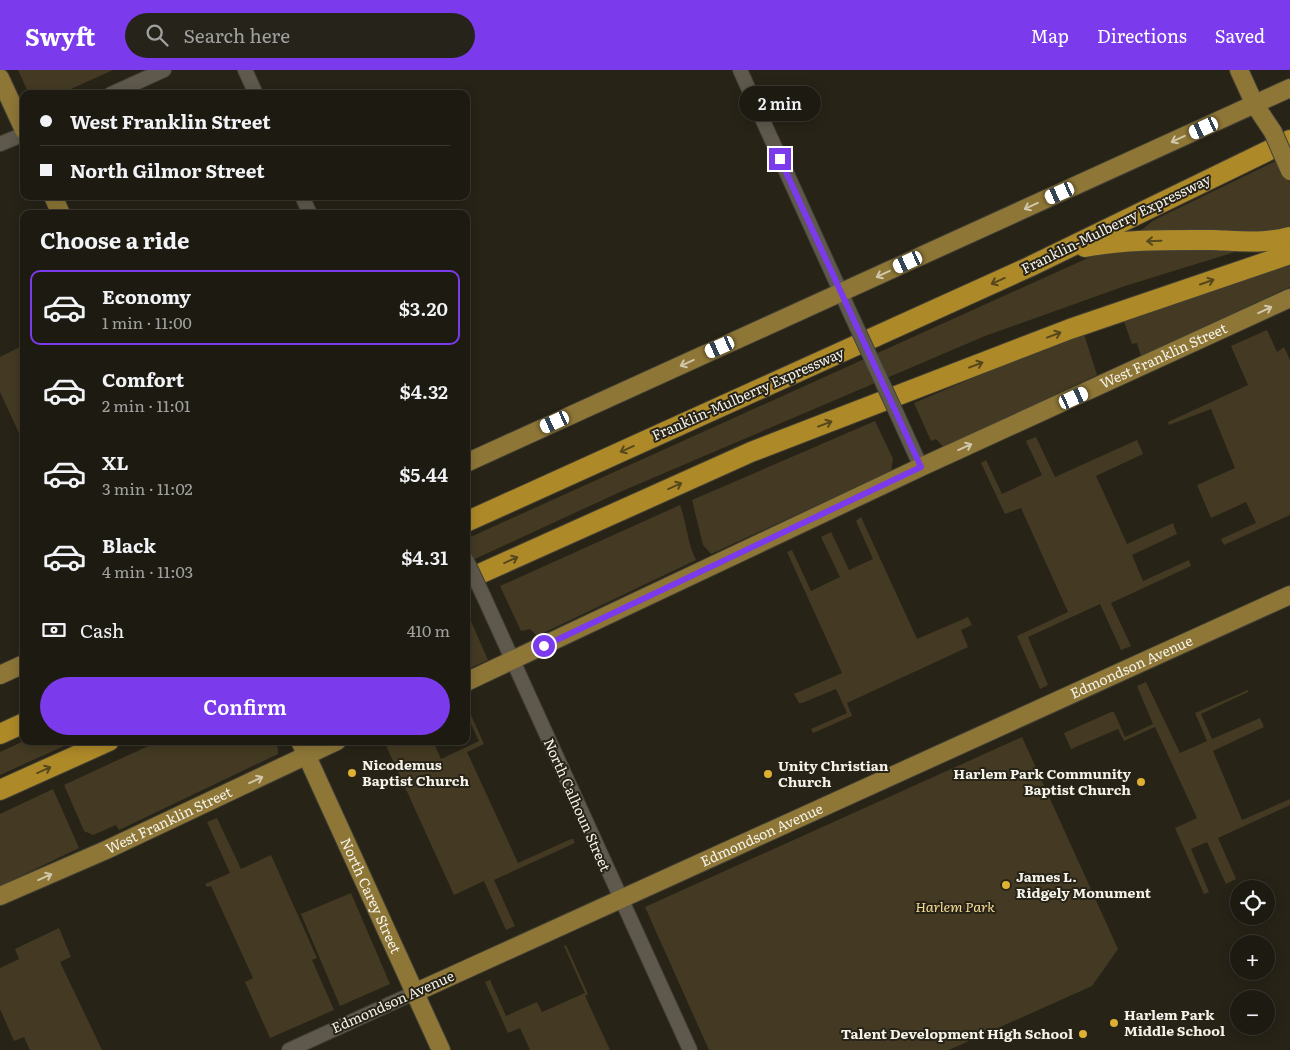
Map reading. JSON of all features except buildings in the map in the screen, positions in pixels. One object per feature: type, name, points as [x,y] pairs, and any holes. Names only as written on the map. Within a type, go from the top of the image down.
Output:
[{"type":"highway","name":"Franklin-Mulberry Expressway","points":[[470,520],[1061,251],[1247,162],[1282,136]]},
{"type":"highway","points":[[1061,251],[1106,243],[1191,240],[1259,241],[1290,237]]},
{"type":"highway","points":[[470,578],[751,452],[1008,352],[1290,254]]},
{"type":"highway","points":[[0,734],[20,725]]},
{"type":"highway","points":[[0,790],[100,745]]},
{"type":"main road","points":[[1239,70],[1255,104],[1282,136],[1290,171]]},
{"type":"main road","points":[[0,78],[20,123]]},
{"type":"main road","points":[[470,461],[1290,88]]},
{"type":"main road","name":"West Franklin Street","points":[[470,680],[921,467],[1290,298]]},
{"type":"main road","name":"Edmondson Avenue","points":[[414,993],[1290,595]]},
{"type":"main road","points":[[0,674],[20,666]]},
{"type":"main road","name":"West Franklin Street","points":[[0,896],[106,850],[303,749],[320,745]]},
{"type":"main road","name":"North Carey Street","points":[[303,749],[441,1050]]},
{"type":"street","points":[[120,90],[164,70]]},
{"type":"street","points":[[245,70],[254,90]]},
{"type":"street","points":[[740,70],[921,467]]},
{"type":"street","points":[[0,144],[20,134]]},
{"type":"street","name":"North Calhoun Street","points":[[470,567],[690,1050]]},
{"type":"street","name":"Edmondson Avenue","points":[[289,1050],[414,993]]},
{"type":"green space","points":[[18,70],[113,70],[69,90],[27,90]]},
{"type":"green space","points":[[1290,154],[1290,235],[1125,286],[985,336],[620,492],[470,561],[470,537],[1130,239],[1154,220]]},
{"type":"green space","points":[[1290,255],[1290,287],[1141,356],[1137,343],[1132,344],[1123,319]]},
{"type":"green space","points":[[1267,330],[1277,352],[1284,347],[1290,360],[1290,515],[1224,545],[1221,539],[1256,523],[1246,502],[1211,518],[1197,485],[1235,468],[1211,409],[1169,425],[1168,422],[1248,385],[1231,346]]},
{"type":"green space","points":[[1084,334],[1097,375],[944,448],[936,439],[931,441],[914,403],[1008,363]]},
{"type":"green space","points":[[20,347],[20,435],[0,392],[0,357]]},
{"type":"green space","points":[[875,421],[893,459],[891,471],[711,554],[703,545],[692,500]]},
{"type":"green space","points":[[1036,437],[1055,477],[1137,440],[1143,454],[1096,476],[1127,544],[1173,523],[1177,534],[1132,555],[1143,581],[1189,560],[1191,566],[1111,603],[1131,646],[1121,650],[1100,604],[1028,637],[1048,685],[1040,689],[1017,636],[1068,612],[1021,508],[1005,514],[981,463],[986,460],[1002,494],[1042,475],[1026,441]]},
{"type":"green space","points":[[680,505],[696,560],[537,636],[530,629],[521,631],[500,586]]},
{"type":"green space","points":[[861,517],[917,639],[968,617],[972,625],[961,630],[968,647],[847,703],[852,716],[813,733],[811,729],[847,713],[836,689],[802,703],[799,703],[794,694],[842,673],[787,552],[792,550],[811,591],[840,577],[821,537],[831,532],[849,570],[873,559],[856,521]]},
{"type":"green space","points":[[470,619],[488,660],[470,668]]},
{"type":"green space","points":[[1146,682],[1180,753],[1207,741],[1195,713],[1248,690],[1248,692],[1201,714],[1212,739],[1260,718],[1264,727],[1213,751],[1242,820],[1290,799],[1290,805],[1218,838],[1236,879],[1230,880],[1226,884],[1207,842],[1191,849],[1209,892],[1204,894],[1175,828],[1197,818],[1155,727],[1124,741],[1118,729],[1071,749],[1064,733],[1111,712],[1114,712],[1125,737],[1153,724],[1137,686]]},
{"type":"green space","points":[[470,713],[484,744],[467,752],[518,863],[571,839],[575,843],[494,880],[515,926],[506,930],[484,881],[454,895],[386,745],[435,745],[441,759],[479,741],[470,722]]},
{"type":"green space","name":"Harlem Park","points":[[1022,737],[1118,949],[1092,986],[949,1050],[709,1050],[645,907]]},
{"type":"green space","points":[[20,743],[20,745],[66,745],[0,775],[0,752]]},
{"type":"green space","points":[[150,745],[277,745],[278,754],[119,830],[116,825],[93,835],[84,831],[64,785]]},
{"type":"green space","points":[[53,789],[79,848],[0,886],[0,814]]},
{"type":"green space","points":[[217,818],[241,869],[271,855],[317,958],[312,960],[334,1010],[270,1038],[245,982],[253,978],[211,886],[207,887],[205,884],[230,873],[207,822]]},
{"type":"green space","points":[[351,893],[390,984],[340,1006],[301,914]]},
{"type":"green space","points":[[59,928],[71,957],[60,962],[102,1050],[30,1050],[24,1037],[14,1041],[0,1009],[0,968],[19,959],[15,949]]},
{"type":"green space","points":[[566,945],[588,994],[585,996],[610,1050],[530,1050],[520,1028],[508,1033],[485,982],[490,980],[506,1016],[537,1002],[542,1012],[585,993],[564,946]]},
{"type":"place","name":"Nicodemus Baptist Church","points":[[352,773]]},
{"type":"place","name":"Unity Christian Church","points":[[768,774]]},
{"type":"place","name":"Harlem Park Community Baptist Church","points":[[1141,782]]},
{"type":"place","name":"James L. Ridgely Monument","points":[[1006,885]]},
{"type":"place","name":"Harlem Park Middle School","points":[[1114,1023]]},
{"type":"place","name":"Talent Development High School","points":[[1083,1034]]},
{"type":"route","points":[[544,646],[614,611],[921,467],[780,159]]}]
